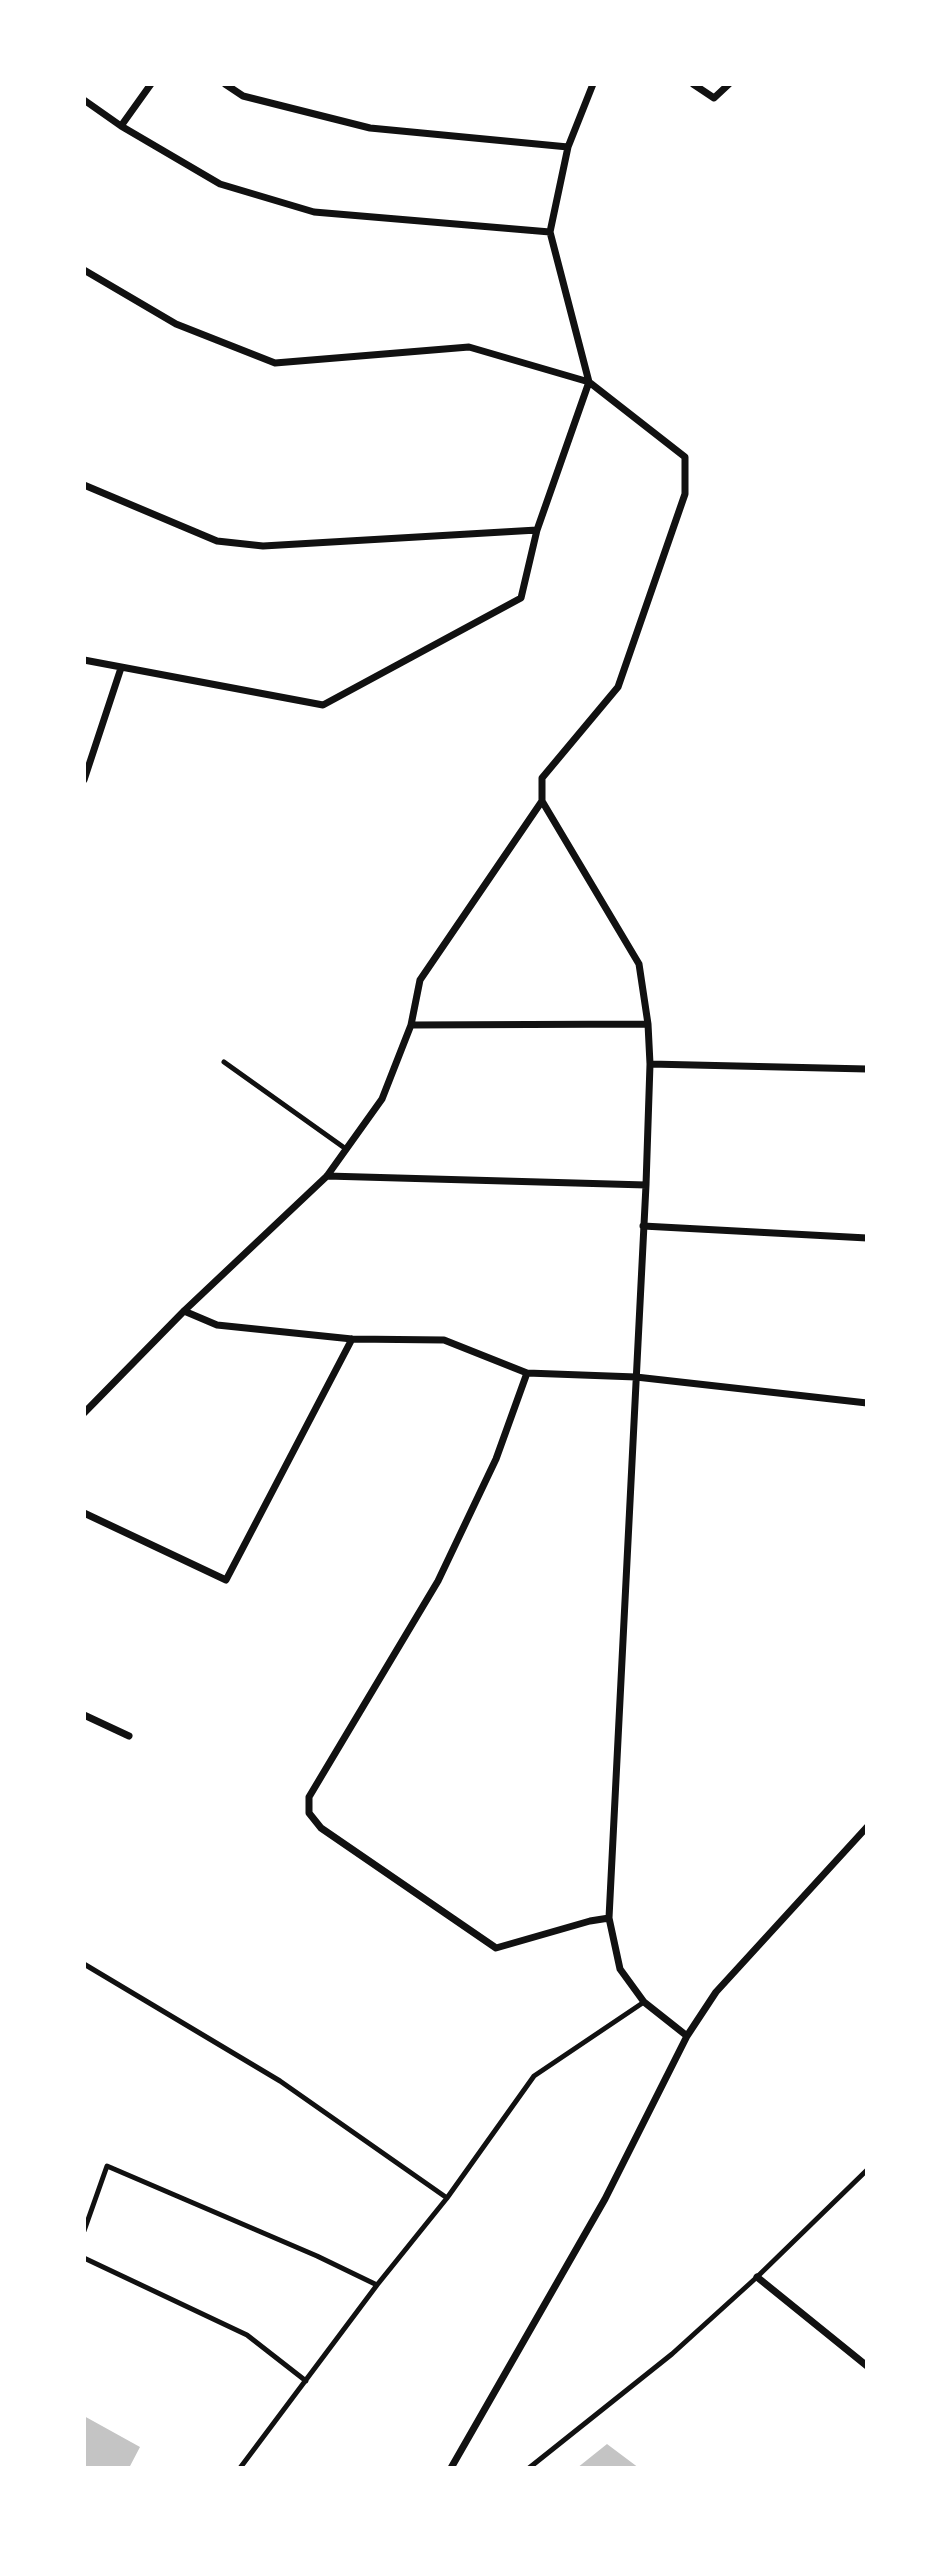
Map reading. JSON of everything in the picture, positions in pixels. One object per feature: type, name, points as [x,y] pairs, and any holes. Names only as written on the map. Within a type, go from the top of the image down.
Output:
[{"type":"street","points":[[121,126],[151,84]]},
{"type":"street","points":[[225,84],[243,96],[370,128],[568,147]]},
{"type":"street","points":[[84,660],[323,705],[521,598],[537,530],[589,382],[550,232],[568,147],[593,84]]},
{"type":"street","points":[[693,84],[714,98],[729,84]]},
{"type":"street","points":[[84,100],[121,126],[220,184],[314,212],[550,232]]},
{"type":"street","points":[[84,270],[176,324],[275,363],[470,347],[589,382],[685,457],[685,494],[618,687],[542,778],[542,802],[639,964],[648,1024],[650,1064],[646,1185],[609,1918],[620,1969],[644,2001],[687,2036]]},
{"type":"street","points":[[84,485],[217,541],[263,546],[537,530]]},
{"type":"street","points":[[84,780],[121,668]]},
{"type":"street","points":[[84,1413],[184,1311],[327,1176],[382,1099],[411,1025],[420,980],[542,802]]},
{"type":"street","points":[[411,1025],[648,1024]]},
{"type":"street","points":[[650,1064],[867,1069]]},
{"type":"street","points":[[327,1176],[646,1185]]},
{"type":"street","points":[[643,1226],[867,1238]]},
{"type":"street","points":[[184,1311],[217,1325],[352,1339],[444,1340],[527,1373],[636,1377],[867,1403]]},
{"type":"street","points":[[84,1513],[226,1580],[352,1339]]},
{"type":"street","points":[[527,1373],[496,1460],[438,1581],[309,1797],[309,1814],[321,1828],[496,1948],[609,1918]]},
{"type":"street","points":[[84,1715],[129,1736]]},
{"type":"street","points":[[451,2468],[605,2199],[687,2036],[716,1992],[867,1827]]},
{"type":"street","points":[[757,2277],[867,2366]]},
{"type":"lane","points":[[224,1062],[346,1149]]},
{"type":"lane","points":[[84,1964],[280,2081],[447,2198]]},
{"type":"lane","points":[[240,2468],[377,2285],[447,2198],[534,2076],[644,2001]]},
{"type":"lane","points":[[84,2231],[107,2166],[317,2256],[377,2285]]},
{"type":"lane","points":[[529,2468],[673,2354],[867,2170]]},
{"type":"lane","points":[[84,2258],[247,2334],[306,2381]]},
{"type":"building","points":[[84,2416],[140,2447],[129,2468],[84,2468]]},
{"type":"building","points":[[607,2444],[639,2468],[577,2468]]}]
